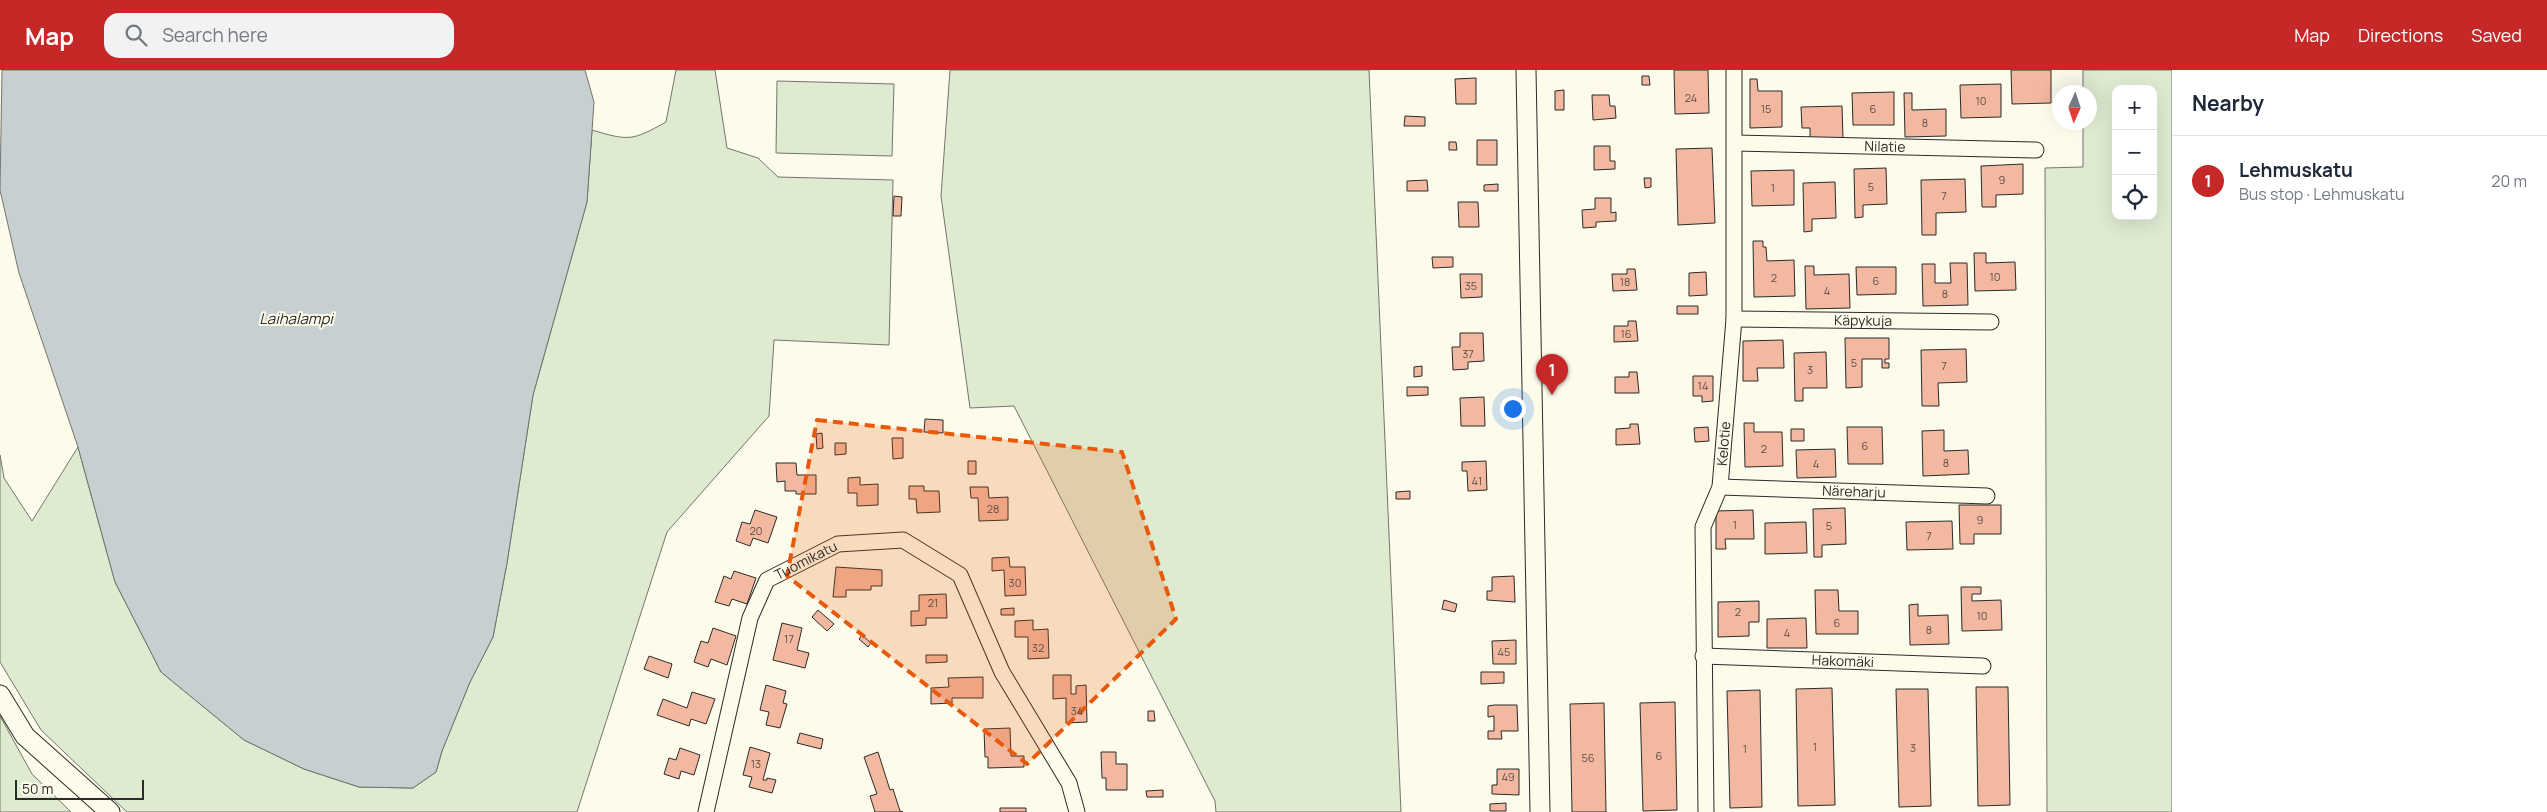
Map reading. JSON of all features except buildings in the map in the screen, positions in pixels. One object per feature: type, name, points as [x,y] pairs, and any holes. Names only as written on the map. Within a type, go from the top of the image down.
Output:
[{"type":"street","points":[[1526,70],[1540,812]]},
{"type":"street","name":"Kelotie","points":[[1706,812],[1703,527],[1720,488],[1734,319],[1734,70]]},
{"type":"street","name":"Nilatie","points":[[1735,142],[2036,150]]},
{"type":"street","name":"Käpykuja","points":[[1734,319],[1992,322]]},
{"type":"street","name":"Näreharju","points":[[1720,488],[1987,496]]},
{"type":"street","name":"Tuomikatu","points":[[706,812],[750,618],[767,580],[838,544],[903,540],[960,575],[1002,672],[1068,783],[1077,812]]},
{"type":"street","name":"Hakomäki","points":[[1704,656],[1983,666]]},
{"type":"street","points":[[0,695],[25,736],[110,812]]},
{"type":"highlighted area","points":[[817,420],[1122,452],[1176,619],[1027,764],[787,576]]},
{"type":"green space","points":[[676,70],[715,70],[727,148],[758,158],[778,177],[893,180],[889,345],[774,340],[769,416],[667,532],[577,812],[127,812],[41,730],[0,662],[0,455],[4,478],[32,521],[78,447],[115,582],[161,672],[244,740],[304,769],[359,787],[413,788],[436,772],[442,751],[470,682],[493,637],[507,563],[533,395],[587,202],[592,130],[614,136],[630,137],[645,133],[666,122]]},
{"type":"green space","points":[[950,70],[1369,70],[1401,812],[1216,812],[1215,801],[1014,406],[970,408],[941,196]]},
{"type":"green space","points":[[2083,70],[2172,70],[2172,812],[2047,812],[2045,168],[2083,167],[2083,130],[2097,130],[2097,85],[2083,85]]},
{"type":"green space","points":[[777,81],[894,84],[892,156],[776,153]]},
{"type":"green space","points":[[0,716],[32,774],[71,812],[0,812]]},
{"type":"water","name":"Laihalampi","points":[[2,70],[585,70],[594,102],[587,202],[533,395],[507,563],[493,637],[470,682],[442,751],[436,772],[413,788],[359,787],[304,769],[244,740],[161,672],[115,582],[78,447],[19,273],[0,190]]},
{"type":"place","name":"Lehmuskatu","points":[[1552,395]]}]
